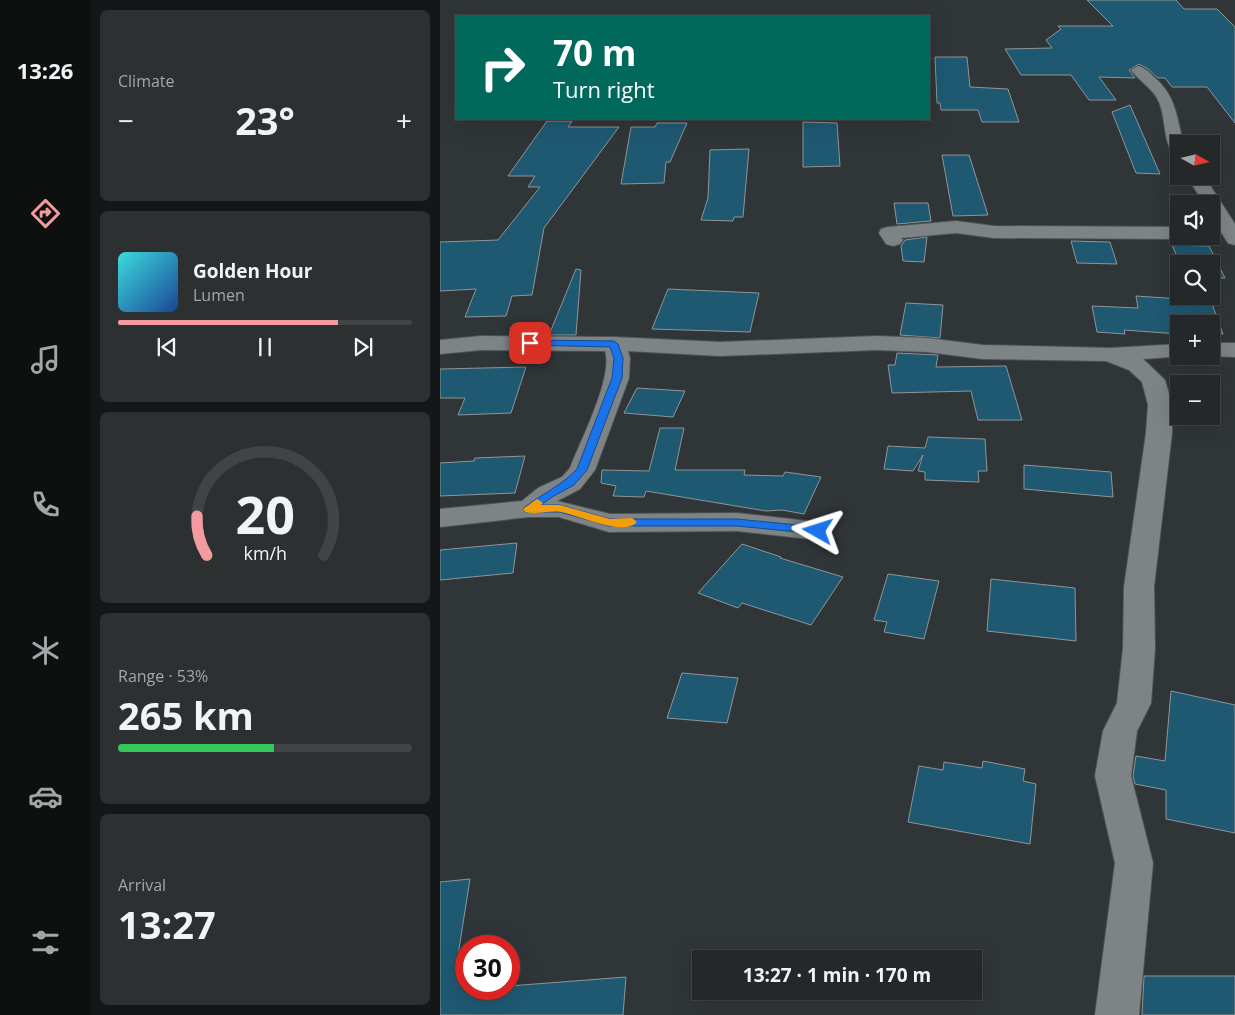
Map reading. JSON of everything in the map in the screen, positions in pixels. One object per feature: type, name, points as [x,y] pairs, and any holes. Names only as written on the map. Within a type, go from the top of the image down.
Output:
[{"type":"street","points":[[1138,70],[1157,86],[1166,99],[1172,123],[1173,135]]},
{"type":"street","points":[[1201,185],[1234,237]]},
{"type":"street","points":[[893,240],[888,233],[956,227],[994,232],[1170,233]]},
{"type":"street","points":[[1220,235],[1234,237]]},
{"type":"street","points":[[440,347],[481,343],[614,344],[752,349],[877,343],[927,345],[983,352],[1110,354],[1170,351]]},
{"type":"street","points":[[529,509],[548,494],[570,482],[582,470],[617,378],[618,358],[614,344]]},
{"type":"street","points":[[1220,350],[1235,350]]},
{"type":"street","points":[[1110,354],[1137,365],[1153,380],[1160,405],[1159,433],[1139,587],[1138,648],[1134,703],[1120,731],[1113,776],[1134,863],[1117,1015]]},
{"type":"street","points":[[440,518],[529,509],[560,508],[609,523],[737,522],[818,531]]},
{"type":"building","points":[[1087,0],[1176,0],[1184,9],[1217,9],[1235,27],[1235,123],[1207,87],[1172,87],[1165,78],[1158,78],[1139,64],[1129,70],[1135,78],[1099,77],[1116,100],[1089,100],[1071,75],[1021,75],[1005,49],[1052,48],[1046,40],[1061,29],[1058,26],[1113,26]]},
{"type":"building","points":[[935,57],[967,57],[970,87],[1008,89],[1019,122],[982,122],[978,110],[941,110],[940,103],[937,103]]},
{"type":"building","points":[[1130,105],[1160,174],[1136,173],[1112,112]]},
{"type":"building","points":[[547,121],[572,121],[568,127],[619,127],[544,228],[532,295],[512,296],[506,316],[465,317],[476,289],[440,291],[440,242],[498,240],[540,187],[528,187],[535,176],[508,176]]},
{"type":"building","points":[[803,122],[837,123],[840,166],[803,167]]},
{"type":"building","points":[[657,123],[687,123],[670,162],[666,162],[664,183],[621,184],[631,127],[655,127]]},
{"type":"building","points":[[749,149],[743,217],[734,217],[733,221],[701,220],[708,198],[710,150]]},
{"type":"building","points":[[942,155],[969,155],[988,215],[953,216]]},
{"type":"building","points":[[894,203],[928,203],[931,221],[897,224]]},
{"type":"building","points":[[927,237],[924,262],[903,261],[901,246],[905,240]]},
{"type":"building","points":[[1071,241],[1110,242],[1117,264],[1077,263]]},
{"type":"building","points":[[1172,245],[1209,246],[1214,255],[1176,255]]},
{"type":"building","points":[[1220,268],[1225,278],[1220,278]]},
{"type":"building","points":[[576,269],[581,270],[576,335],[549,335]]},
{"type":"building","points":[[668,289],[759,293],[750,332],[652,329]]},
{"type":"building","points":[[1136,296],[1170,298],[1170,305],[1212,305],[1216,315],[1170,315],[1170,333],[1124,330],[1125,334],[1097,332],[1092,306],[1138,308]]},
{"type":"building","points":[[906,303],[943,305],[940,338],[900,335]]},
{"type":"building","points":[[897,353],[938,355],[936,367],[1006,366],[1022,420],[978,420],[971,391],[892,393],[888,365],[895,365]]},
{"type":"building","points":[[526,367],[511,413],[458,415],[465,398],[440,398],[440,369]]},
{"type":"building","points":[[637,388],[685,391],[673,417],[624,413]]},
{"type":"building","points":[[660,428],[684,428],[675,470],[745,470],[744,475],[783,476],[785,472],[821,477],[804,514],[782,510],[766,511],[646,491],[644,497],[613,496],[616,486],[601,483],[602,470],[649,471]]},
{"type":"building","points":[[928,437],[985,439],[987,471],[978,471],[979,482],[925,480],[925,472],[918,471],[923,455],[913,471],[884,469],[888,446],[925,448]]},
{"type":"building","points":[[525,456],[515,493],[440,496],[440,463],[474,461],[475,458]]},
{"type":"building","points":[[1024,465],[1111,472],[1113,497],[1024,489]]},
{"type":"building","points":[[517,543],[513,573],[440,580],[440,550]]},
{"type":"building","points":[[742,544],[780,558],[843,577],[811,625],[742,603],[738,608],[698,593]]},
{"type":"building","points":[[888,574],[939,581],[924,639],[884,632],[887,622],[874,620]]},
{"type":"building","points":[[991,579],[1075,588],[1076,641],[987,631]]},
{"type":"building","points":[[682,673],[738,678],[727,723],[667,718]]},
{"type":"building","points":[[1171,691],[1235,705],[1235,833],[1166,819],[1166,790],[1135,784],[1133,776],[1136,756],[1165,761]]},
{"type":"building","points":[[983,761],[1025,769],[1023,781],[1036,784],[1030,844],[908,822],[919,766],[943,770],[944,762],[982,768]]},
{"type":"building","points":[[470,879],[461,935],[455,935],[455,1000],[520,1000],[520,985],[626,977],[623,1015],[440,1015],[440,882]]},
{"type":"building","points":[[1144,976],[1235,976],[1235,1015],[1142,1015]]},
{"type":"slow traffic","points":[[537,503],[529,509],[560,508],[609,523],[632,522]]},
{"type":"route","points":[[530,343],[614,344],[618,358],[617,378],[582,470],[570,482],[548,494],[529,509],[560,508],[609,523],[658,521],[737,522],[818,531]]}]
